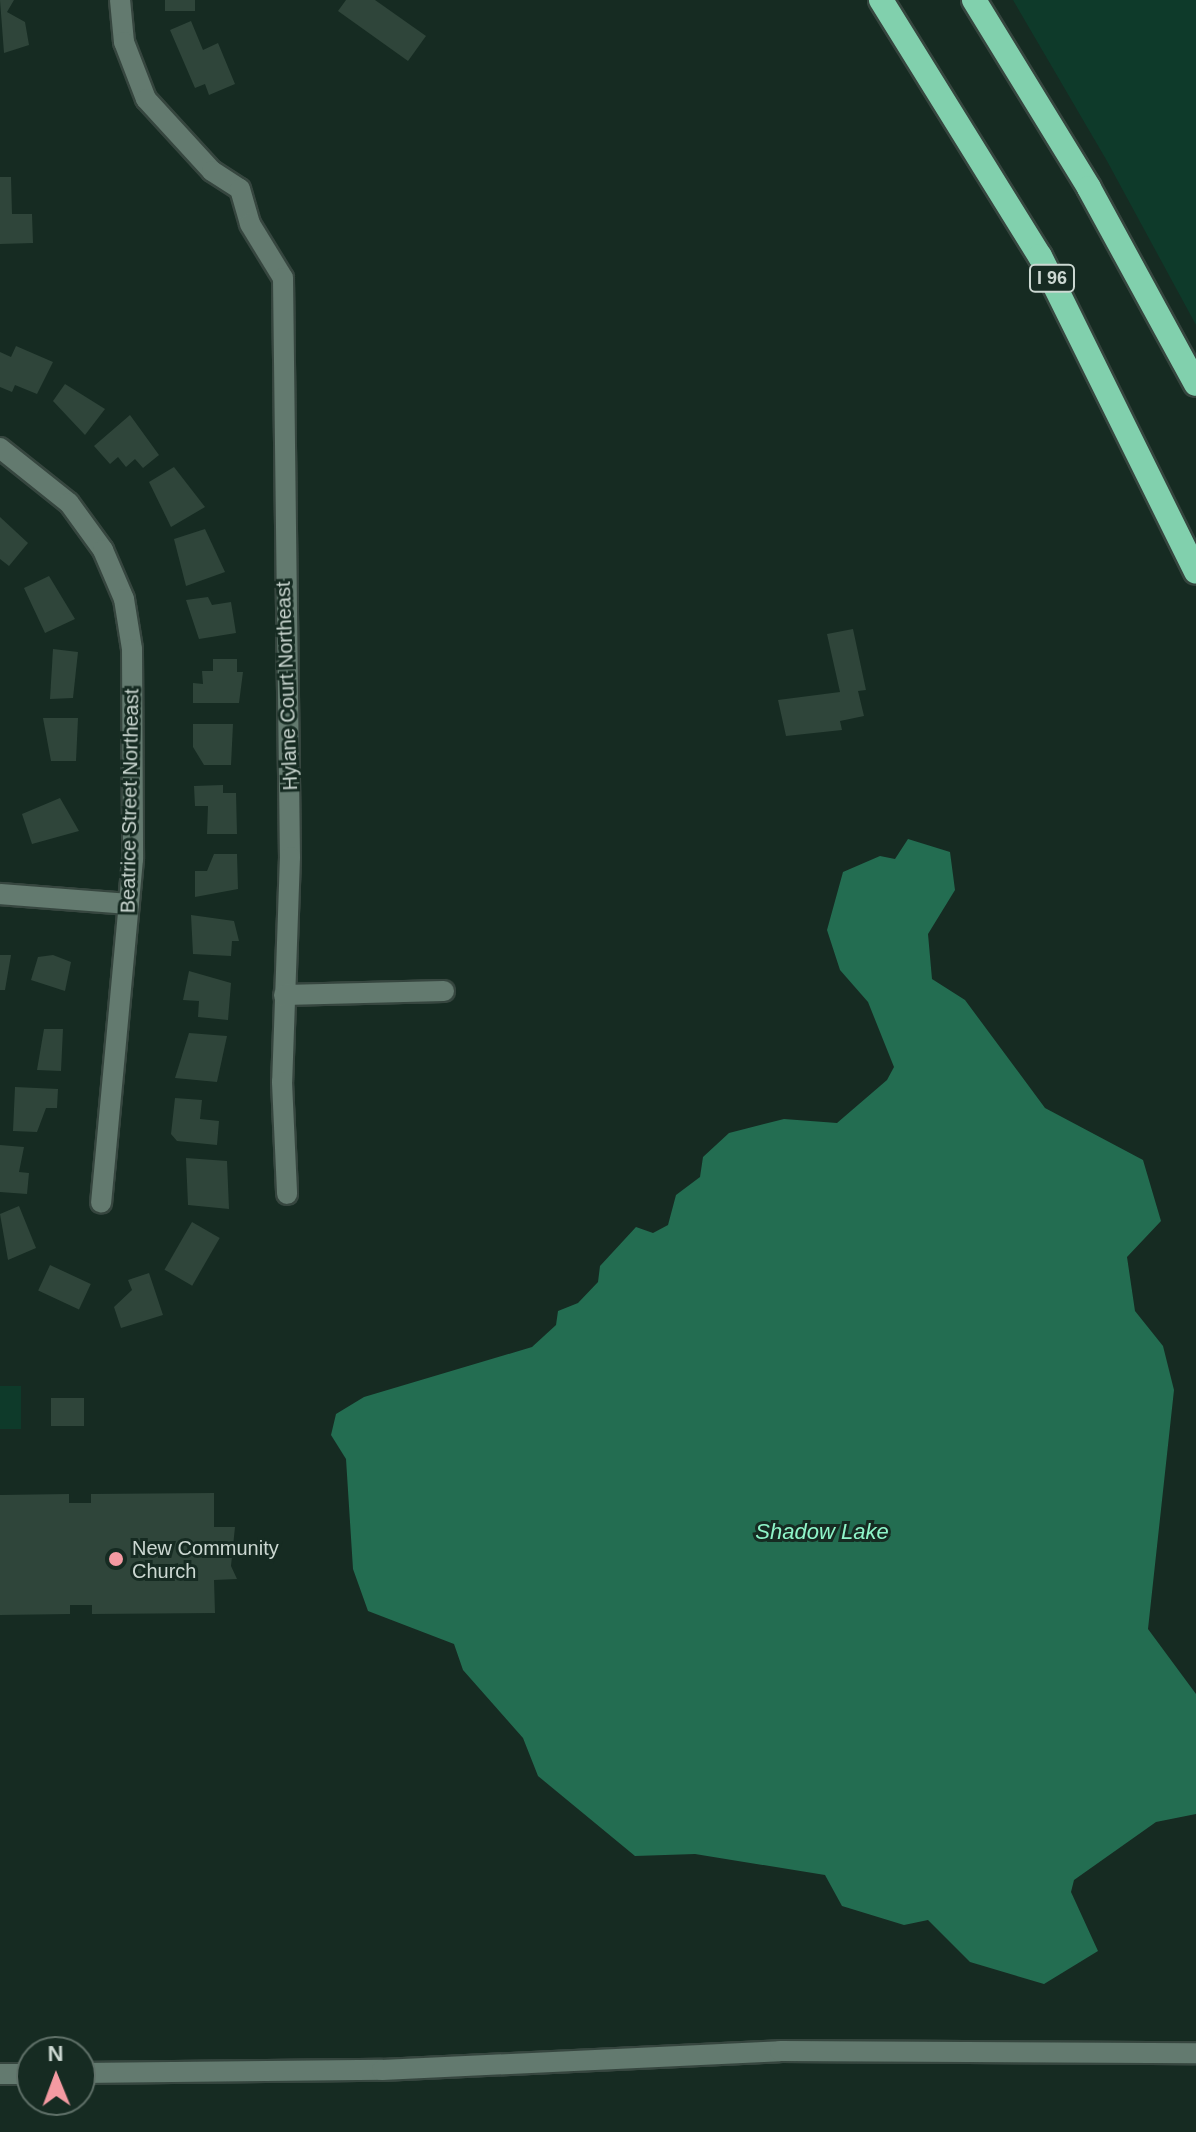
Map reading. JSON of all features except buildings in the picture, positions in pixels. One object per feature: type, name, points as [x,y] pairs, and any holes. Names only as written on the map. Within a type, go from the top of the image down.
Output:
[{"type":"highway","name":"I 96","points":[[881,0],[1040,256],[1196,571]]},
{"type":"highway","points":[[974,0],[1089,188],[1196,384]]},
{"type":"street","name":"Hylane Court Northeast","points":[[120,0],[124,42],[146,99],[212,171],[240,189],[250,224],[283,278],[290,842],[284,995],[287,1194]]},
{"type":"street","name":"Beatrice Street Northeast","points":[[0,448],[69,503],[103,550],[124,599],[133,697],[129,904],[101,1203]]},
{"type":"street","points":[[0,894],[129,904]]},
{"type":"street","points":[[284,995],[444,991]]},
{"type":"street","points":[[96,2073],[382,2070],[780,2051],[1196,2053]]},
{"type":"shaded area","points":[[1013,0],[1196,0],[1196,325],[1107,161]]},
{"type":"shaded area","points":[[0,1386],[21,1386],[21,1429],[0,1429]]},
{"type":"water","name":"Shadow Lake","points":[[908,839],[950,852],[955,890],[928,934],[932,979],[965,1000],[1045,1108],[1143,1160],[1161,1221],[1127,1257],[1135,1311],[1163,1346],[1174,1390],[1148,1629],[1196,1694],[1196,1814],[1156,1822],[1074,1880],[1071,1892],[1098,1951],[1044,1984],[970,1962],[928,1920],[904,1925],[842,1906],[825,1875],[695,1854],[635,1856],[538,1776],[523,1738],[463,1670],[454,1644],[368,1611],[353,1569],[346,1459],[331,1435],[336,1414],[364,1397],[532,1347],[556,1325],[558,1311],[578,1303],[598,1282],[600,1266],[636,1227],[653,1233],[668,1225],[676,1195],[700,1177],[703,1157],[729,1133],[784,1119],[837,1123],[887,1080],[894,1067],[868,1002],[840,970],[827,930],[843,872],[880,856],[895,859]]},
{"type":"place","name":"New Community Church","points":[[116,1559]]}]
